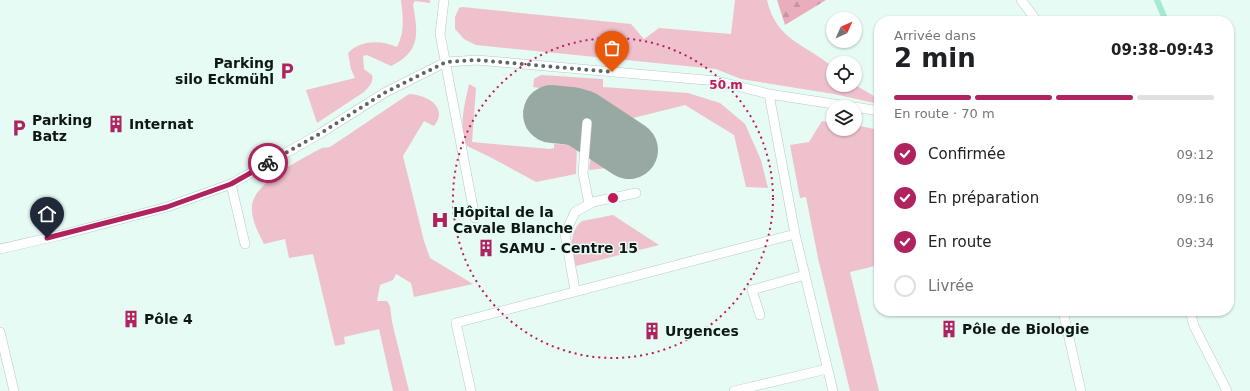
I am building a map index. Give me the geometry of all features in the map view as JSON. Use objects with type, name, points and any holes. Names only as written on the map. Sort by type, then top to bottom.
[{"type":"lane","points":[[444,0],[440,34],[476,218]]},
{"type":"lane","points":[[1021,0],[1033,16]]},
{"type":"lane","points":[[0,249],[61,235],[167,207],[231,184],[294,148],[384,93],[446,62],[477,60],[717,81],[769,94],[826,103]]},
{"type":"lane","points":[[769,94],[795,234],[833,391]]},
{"type":"lane","points":[[862,108],[874,110]]},
{"type":"lane","points":[[587,123],[583,173],[589,204]]},
{"type":"lane","points":[[231,184],[245,244]]},
{"type":"lane","points":[[575,290],[566,234],[575,212],[593,202],[636,193]]},
{"type":"lane","points":[[471,391],[456,323],[575,290],[795,234]]},
{"type":"lane","points":[[760,315],[752,290],[805,275]]},
{"type":"lane","points":[[1065,316],[1081,391]]},
{"type":"lane","points":[[1191,316],[1194,326],[1227,391]]},
{"type":"lane","points":[[0,332],[14,391]]},
{"type":"lane","points":[[734,391],[827,369]]},
{"type":"shaded area","points":[[401,0],[430,0],[430,3],[415,1],[413,4],[416,33],[415,41],[408,54],[391,66],[367,55],[363,56],[364,69],[372,75],[372,82],[364,92],[317,123],[306,90],[355,78],[351,69],[348,53],[359,46],[371,42],[377,42],[397,47],[402,30],[403,18]]},
{"type":"shaded area","points":[[735,0],[767,0],[771,13],[784,33],[826,62],[826,92],[862,92],[862,89],[874,96],[874,103],[834,94],[741,79],[716,69],[476,45],[464,39],[455,29],[455,17],[459,8],[462,7],[631,24],[644,39],[659,28],[731,34]]},
{"type":"shaded area","points":[[541,75],[603,79],[603,87],[688,93],[720,103],[745,124],[761,160],[768,188],[746,187],[734,135],[685,105],[633,118],[629,124],[580,94],[533,87],[534,79]]},
{"type":"shaded area","points":[[469,84],[476,88],[472,142],[550,149],[554,148],[554,144],[577,145],[576,174],[536,182],[467,146],[464,139],[463,115]]},
{"type":"shaded area","points":[[409,94],[423,97],[434,103],[439,113],[438,119],[434,126],[424,121],[403,156],[424,241],[430,258],[473,284],[414,297],[411,283],[396,274],[393,280],[380,285],[377,301],[387,301],[390,306],[392,322],[409,391],[393,391],[379,329],[344,337],[345,344],[335,346],[313,254],[289,258],[285,239],[264,244],[254,221],[252,206],[255,197],[261,189],[280,172],[322,148],[330,147]]},
{"type":"shaded area","points":[[822,121],[826,122],[826,136],[862,136],[862,126],[874,129],[874,266],[850,272],[879,391],[850,391],[818,258],[806,197],[800,198],[790,145],[809,142]]},
{"type":"shaded area","points":[[592,147],[609,158],[606,161],[606,168],[589,169]]},
{"type":"shaded area","points":[[613,215],[659,245],[576,266],[572,242],[578,225],[582,221]]},
{"type":"green space","points":[[777,0],[826,0],[785,25]]},
{"type":"waterway","points":[[1157,0],[1164,16]]},
{"type":"taxiway","points":[[552,114],[572,116],[582,119],[629,150]]},
{"type":"way so far","points":[[268,163],[321,133],[384,93],[446,62],[477,60],[612,72]]},
{"type":"place","name":"Parking silo Eckmühl","points":[[287,71]]},
{"type":"place","name":"Internat","points":[[116,124]]},
{"type":"place","name":"Parking Batz","points":[[19,128]]},
{"type":"place","name":"Hôpital de la Cavale Blanche","points":[[440,220]]},
{"type":"place","name":"SAMU - Centre 15","points":[[486,248]]},
{"type":"place","name":"Pôle 4","points":[[131,319]]},
{"type":"place","name":"Pôle de Biologie","points":[[949,329]]},
{"type":"place","name":"Urgences","points":[[652,331]]},
{"type":"route","points":[[47,238],[167,207],[231,184],[268,163]]}]
